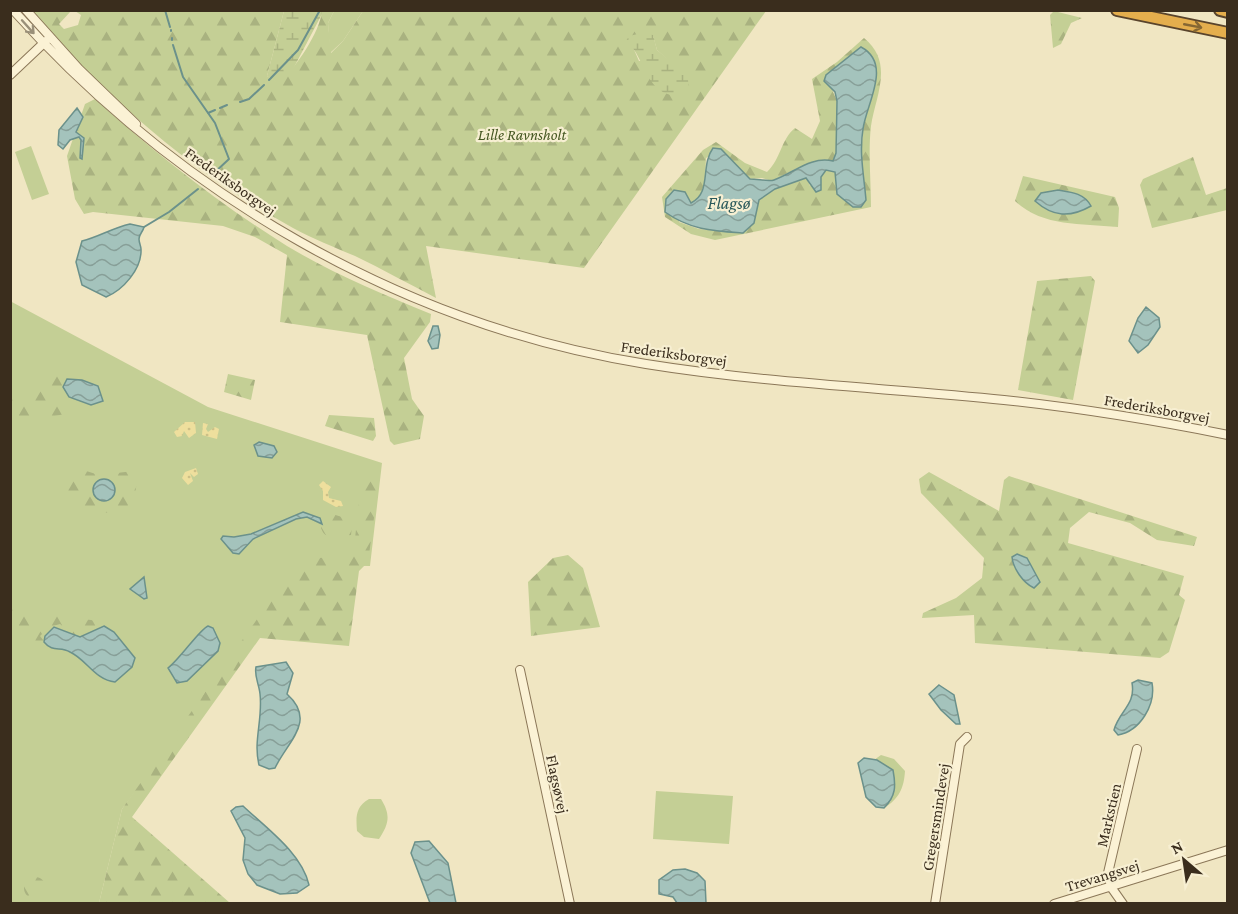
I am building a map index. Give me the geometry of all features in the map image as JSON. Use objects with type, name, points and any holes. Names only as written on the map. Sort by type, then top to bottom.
[{"type":"highway","points":[[1117,10],[1227,33]]},
{"type":"highway","points":[[1220,10],[1227,12]]},
{"type":"street","name":"Frederiksborgvej","points":[[13,10],[43,44],[115,113],[162,150],[272,226],[324,255],[403,293],[458,315],[519,335],[599,355],[709,373],[1038,404],[1153,420],[1227,435]]},
{"type":"street","name":"Frederiksborgvej","points":[[26,10],[50,38],[162,150]]},
{"type":"street","points":[[10,75],[50,38]]},
{"type":"street","name":"Flagsøvej","points":[[520,670],[570,903]]},
{"type":"street","name":"Gregersmindevej","points":[[935,903],[960,744],[967,736]]},
{"type":"street","name":"Markstien","points":[[1111,887],[1108,873],[1137,749]]},
{"type":"street","name":"Trevangsvej","points":[[1054,903],[1227,850]]},
{"type":"street","points":[[1111,887],[1123,903]]},
{"type":"green space","name":"Lille Ravnsholt","points":[[32,11],[71,11],[59,24],[64,29],[78,25],[81,15],[75,11],[284,11],[267,76],[279,83],[306,50],[317,29],[322,11],[334,11],[328,23],[331,53],[343,41],[363,11],[766,11],[584,268],[426,246],[436,298],[355,256],[293,228],[220,183],[152,132],[60,43]],"holes":[[[653,36],[657,50],[667,59],[639,61],[632,45]]]},
{"type":"green space","points":[[284,11],[322,11],[322,14],[291,73],[279,84],[267,76]]},
{"type":"green space","points":[[334,11],[363,11],[343,41],[330,53],[328,23]]},
{"type":"green space","points":[[1054,11],[1082,18],[1071,23],[1061,44],[1053,48],[1050,15]]},
{"type":"green space","points":[[642,33],[653,35],[657,50],[680,69],[688,79],[689,89],[683,96],[670,95],[660,90],[647,75],[638,56],[626,41],[629,36]]},
{"type":"green space","points":[[864,38],[879,58],[881,80],[870,136],[871,207],[715,240],[691,234],[665,217],[662,197],[703,150],[716,142],[745,163],[767,172],[795,128],[812,139],[820,121],[812,79],[837,62]],"holes":[[[861,47],[868,109],[863,128],[861,161],[866,200],[835,172],[826,169],[810,186],[807,178],[775,189],[759,200],[754,223],[743,233],[699,229],[679,222],[685,192],[691,204],[696,200],[703,190],[706,158],[721,149],[750,179],[762,178],[772,181],[797,168],[833,161],[836,153],[837,101],[826,75]]]},
{"type":"green space","points":[[95,99],[188,177],[287,246],[339,274],[431,314],[430,322],[404,358],[412,399],[424,416],[420,439],[394,445],[390,441],[367,335],[280,322],[287,255],[255,237],[223,226],[93,212],[84,214],[75,199],[67,156],[85,104]]},
{"type":"green space","points":[[31,146],[49,194],[32,200],[15,152]]},
{"type":"green space","points":[[1193,157],[1206,195],[1227,188],[1227,210],[1152,228],[1140,185],[1143,179]]},
{"type":"green space","points":[[1023,176],[1115,197],[1119,208],[1118,227],[1050,220],[1026,209],[1015,201]]},
{"type":"green space","points":[[1091,276],[1095,281],[1073,400],[1018,390],[1037,281]]},
{"type":"green space","points":[[10,301],[208,407],[382,463],[370,566],[302,565],[254,636],[122,809],[99,903],[11,903]]},
{"type":"green space","points":[[50,373],[61,376],[70,413],[29,421],[11,420],[10,382],[24,389],[39,389]]},
{"type":"green space","points":[[228,374],[255,380],[251,400],[224,392]]},
{"type":"green space","points":[[329,415],[374,418],[376,436],[373,441],[325,426]]},
{"type":"green space","points":[[381,466],[368,562],[359,571],[349,646],[260,638],[132,817],[230,903],[99,903],[122,809],[300,559],[353,556],[363,468]]},
{"type":"green space","points":[[71,470],[83,470],[99,475],[134,471],[138,475],[135,494],[127,507],[127,513],[83,512],[66,508],[65,488]],"holes":[[[97,481],[115,485],[108,500],[99,500]]]},
{"type":"green space","points":[[929,472],[999,511],[1004,480],[1009,476],[1197,537],[1194,546],[1157,540],[1130,523],[1089,512],[1070,528],[1068,543],[1184,576],[1179,595],[1185,600],[1169,652],[1160,658],[975,643],[974,615],[922,618],[923,613],[956,598],[982,578],[984,558],[921,493],[919,479]]},
{"type":"green space","points":[[332,514],[349,519],[352,526],[351,535],[333,538],[323,532],[321,528],[323,521]]},
{"type":"green space","points":[[568,555],[583,568],[600,627],[531,636],[528,582],[553,558]]},
{"type":"green space","points":[[21,605],[21,615],[55,615],[98,621],[96,630],[76,638],[68,635],[60,624],[49,627],[40,636],[50,649],[49,652],[43,653],[33,640],[11,638],[10,606]]},
{"type":"green space","points":[[881,755],[894,759],[905,771],[900,792],[893,801],[884,808],[891,801],[874,760]]},
{"type":"green space","points":[[656,791],[733,796],[729,844],[653,839]]},
{"type":"green space","points":[[369,799],[381,799],[386,810],[387,824],[379,839],[364,837],[357,831],[359,809]]},
{"type":"green space","points":[[35,877],[43,880],[46,888],[43,896],[35,899],[27,896],[24,888],[27,880]]},
{"type":"sand","points":[[185,422],[195,422],[196,433],[189,438],[184,431],[182,436],[177,437],[174,432]]},
{"type":"sand","points":[[203,423],[208,424],[206,429],[208,432],[215,427],[219,429],[217,439],[202,435]]},
{"type":"sand","points":[[196,468],[198,474],[194,477],[190,473],[193,481],[188,485],[182,478],[185,472]]},
{"type":"sand","points":[[323,481],[331,487],[328,492],[329,498],[341,501],[343,506],[336,507],[323,500],[323,491],[319,485]]},
{"type":"water","name":"Flagsø","points":[[861,47],[870,54],[875,63],[876,74],[862,138],[866,200],[861,207],[853,207],[837,194],[835,172],[826,170],[821,177],[821,190],[816,192],[806,178],[775,189],[759,200],[754,223],[743,233],[693,226],[665,212],[666,199],[674,190],[685,192],[691,203],[697,199],[704,186],[707,163],[713,148],[721,149],[750,179],[772,181],[810,163],[833,161],[836,153],[837,101],[835,92],[824,81],[826,75]]},
{"type":"water","points":[[77,108],[83,117],[76,132],[84,138],[82,159],[80,158],[81,140],[79,137],[70,140],[63,149],[58,145],[59,130]]},
{"type":"water","points":[[1058,190],[1081,196],[1091,206],[1076,213],[1062,214],[1048,210],[1035,201],[1041,193]]},
{"type":"water","points":[[130,224],[144,227],[139,237],[140,257],[130,278],[106,297],[82,285],[76,262],[82,241]]},
{"type":"water","points":[[1146,307],[1159,318],[1160,327],[1148,345],[1138,353],[1129,341],[1138,318]]},
{"type":"water","points":[[433,326],[438,326],[440,335],[438,348],[432,349],[428,341]]},
{"type":"water","points":[[67,379],[82,380],[98,386],[103,401],[91,405],[69,397],[63,387]]},
{"type":"water","points":[[259,442],[274,446],[277,452],[272,458],[258,456],[254,445]]},
{"type":"water","points":[[104,479],[112,482],[115,490],[112,498],[104,501],[96,498],[93,490],[96,482]]},
{"type":"water","points":[[303,512],[320,518],[322,524],[307,517],[296,519],[253,539],[239,554],[233,553],[221,539],[223,536],[251,534]]},
{"type":"water","points":[[1017,554],[1027,558],[1040,582],[1034,588],[1022,579],[1016,570],[1012,557]]},
{"type":"water","points":[[144,577],[147,598],[144,599],[130,589]]},
{"type":"water","points":[[104,626],[114,632],[135,658],[132,667],[115,682],[96,673],[76,655],[63,649],[50,647],[44,642],[45,636],[54,627],[80,637]]},
{"type":"water","points":[[208,626],[213,628],[220,643],[218,651],[187,681],[177,683],[168,668]]},
{"type":"water","points":[[286,662],[293,673],[287,694],[296,704],[300,713],[300,722],[275,768],[269,769],[259,765],[257,756],[261,703],[256,667]]},
{"type":"water","points":[[1138,680],[1152,683],[1153,691],[1149,708],[1139,723],[1126,733],[1118,735],[1114,730],[1116,723],[1132,697],[1132,683]]},
{"type":"water","points":[[939,685],[954,695],[960,724],[956,724],[941,710],[929,694]]},
{"type":"water","points":[[864,758],[877,760],[893,770],[894,790],[884,808],[876,807],[866,797],[858,763]]},
{"type":"water","points":[[243,806],[291,851],[305,873],[309,885],[297,893],[280,894],[257,885],[248,874],[243,860],[245,838],[231,811]]},
{"type":"water","points":[[429,841],[448,863],[456,903],[430,903],[411,853],[415,842]]},
{"type":"water","points":[[685,869],[697,873],[705,881],[706,903],[677,903],[673,897],[659,894],[659,880],[673,870]]},
{"type":"waterway","points":[[165,10],[170,27]]},
{"type":"waterway","points":[[269,80],[298,50],[320,10]]},
{"type":"waterway","points":[[173,45],[183,77],[215,123],[229,159],[213,174]]},
{"type":"waterway","points":[[240,102],[249,99],[264,85]]},
{"type":"waterway","points":[[220,108],[227,105]]},
{"type":"waterway","points":[[208,113],[215,110]]},
{"type":"waterway","points":[[144,227],[169,212],[198,189]]}]
